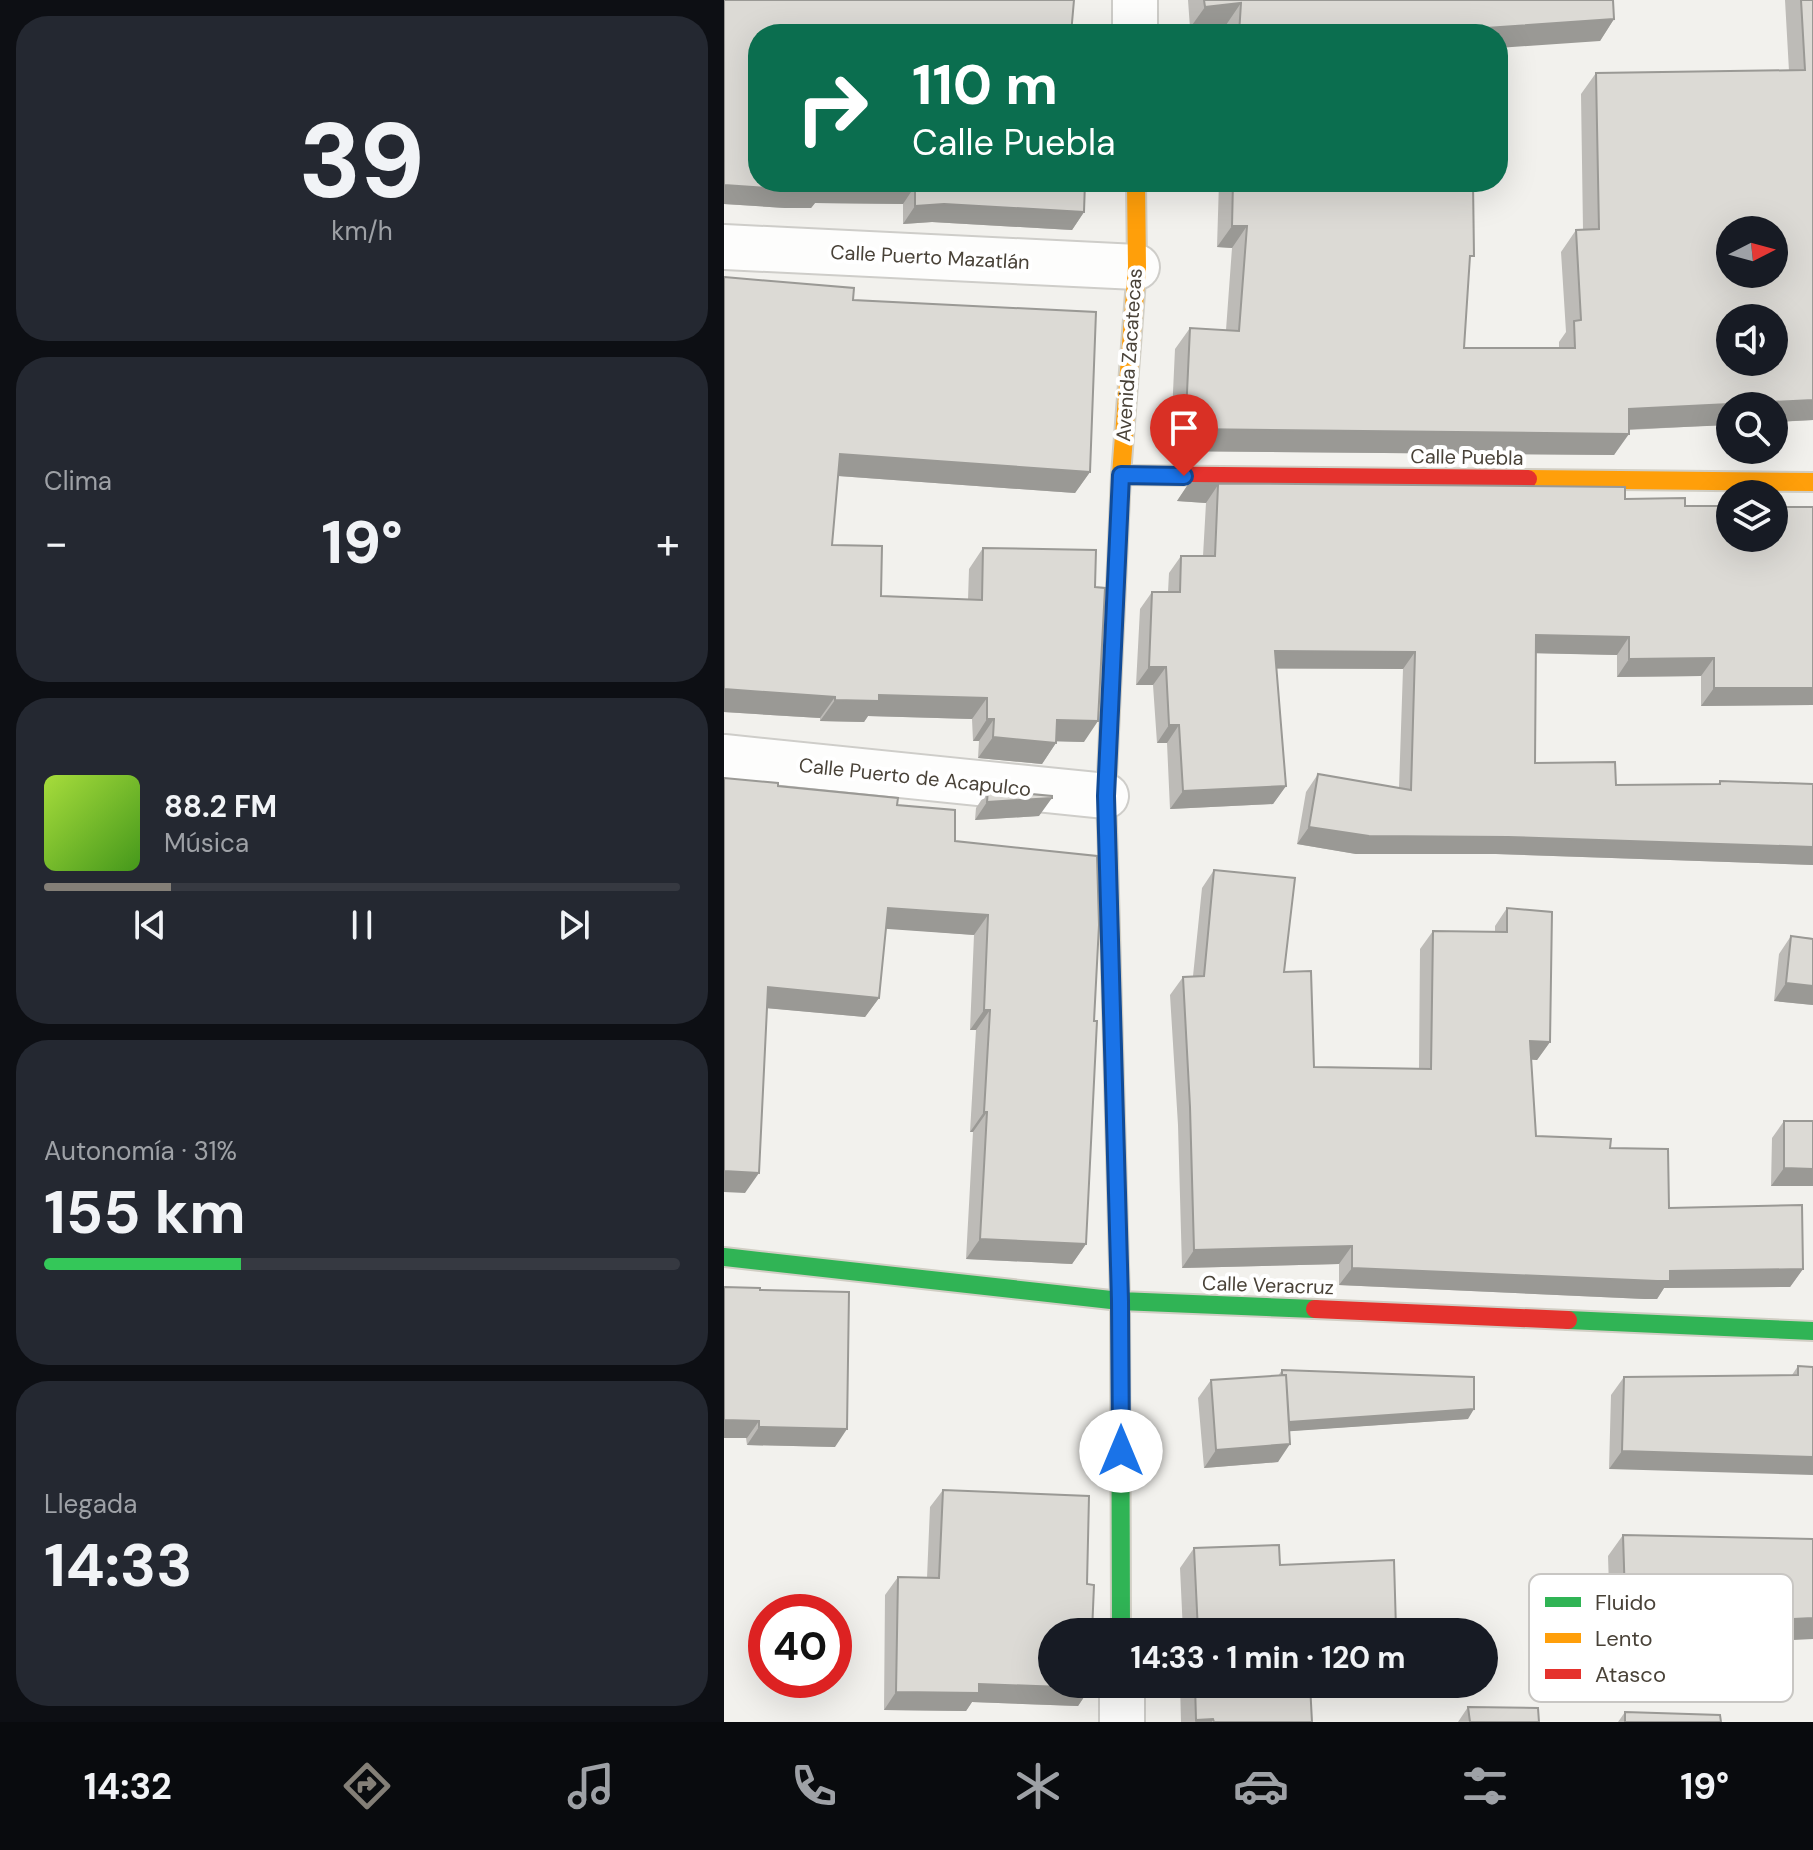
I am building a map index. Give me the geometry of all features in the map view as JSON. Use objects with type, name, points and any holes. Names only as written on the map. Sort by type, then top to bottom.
[{"type":"street","points":[[1135,0],[1135,24]]},
{"type":"street","name":"Avenida Zacatecas","points":[[1121,1618],[1120,1301],[1106,796],[1121,475],[1137,267],[1136,192]]},
{"type":"street","name":"Calle Puerto Mazatlán","points":[[724,247],[1137,267]]},
{"type":"street","name":"Calle Puebla","points":[[1121,475],[1813,482]]},
{"type":"street","name":"Calle Puerto de Acapulco","points":[[724,757],[1106,796]]},
{"type":"street","name":"Calle Veracruz","points":[[724,1257],[1120,1301],[1813,1331]]},
{"type":"street","points":[[1122,1698],[1122,1722]]},
{"type":"building","points":[[724,0],[1074,0],[1072,24],[748,24],[748,187],[724,185]]},
{"type":"building","points":[[1204,0],[1613,0],[1614,19],[1508,26],[1508,24],[1240,24],[1241,3],[1205,7]]},
{"type":"building","points":[[1801,0],[1813,0],[1813,400],[1788,401],[1788,392],[1716,392],[1716,405],[1629,409],[1629,434],[1187,429],[1190,328],[1239,331],[1247,226],[1232,226],[1233,192],[1473,192],[1474,256],[1470,256],[1464,348],[1575,348],[1574,321],[1581,320],[1576,230],[1599,229],[1596,73],[1805,70]]},
{"type":"building","points":[[915,192],[1085,192],[1084,212],[944,204],[915,206]]},
{"type":"building","points":[[724,277],[854,288],[853,300],[1096,312],[1090,472],[840,454],[832,545],[882,546],[881,596],[982,600],[983,548],[1096,550],[1095,587],[1105,588],[1098,721],[1057,720],[1056,743],[993,737],[994,719],[987,719],[987,698],[879,695],[879,701],[835,700],[835,697],[724,689]]},
{"type":"building","points":[[1189,483],[1625,487],[1625,499],[1685,498],[1685,506],[1716,506],[1716,552],[1788,552],[1788,507],[1813,507],[1813,688],[1714,688],[1714,658],[1629,659],[1629,637],[1536,635],[1535,763],[1615,762],[1616,785],[1720,784],[1720,781],[1813,784],[1813,847],[1508,837],[1369,836],[1309,827],[1318,774],[1411,790],[1415,652],[1275,651],[1286,786],[1183,791],[1179,725],[1169,725],[1166,667],[1149,667],[1152,592],[1180,592],[1181,556],[1215,556],[1218,485]]},
{"type":"building","points":[[724,778],[898,798],[897,805],[955,810],[955,841],[1097,856],[1099,925],[1094,1021],[1097,1021],[1086,1244],[980,1239],[990,1010],[984,1010],[988,915],[888,908],[879,998],[768,987],[759,1173],[724,1171]]},
{"type":"building","points":[[988,790],[1052,796],[1052,798],[987,802]]},
{"type":"building","points":[[1214,870],[1295,878],[1284,972],[1311,971],[1314,1067],[1431,1069],[1433,931],[1507,932],[1507,908],[1552,912],[1550,1042],[1530,1041],[1536,1136],[1611,1139],[1610,1148],[1668,1149],[1669,1208],[1802,1205],[1803,1269],[1670,1271],[1670,1281],[1657,1281],[1352,1268],[1352,1246],[1194,1250],[1183,977],[1204,976]]},
{"type":"building","points":[[1791,936],[1813,939],[1813,986],[1786,983]]},
{"type":"building","points":[[1784,1121],[1813,1121],[1813,1169],[1784,1168]]},
{"type":"building","points":[[724,1287],[849,1292],[847,1429],[759,1427],[759,1421],[724,1420]]},
{"type":"building","points":[[1798,1366],[1813,1367],[1813,1457],[1622,1451],[1624,1377],[1798,1375]]},
{"type":"building","points":[[1282,1370],[1474,1377],[1474,1409],[1289,1422],[1286,1375],[1282,1375]]},
{"type":"building","points":[[1286,1375],[1290,1444],[1216,1450],[1211,1380]]},
{"type":"building","points":[[943,1490],[1089,1496],[1087,1584],[1094,1585],[1093,1618],[1038,1618],[1038,1686],[979,1684],[979,1693],[896,1692],[898,1577],[939,1578]]},
{"type":"building","points":[[1623,1535],[1813,1539],[1813,1618],[1793,1619],[1793,1574],[1624,1574]]},
{"type":"building","points":[[1279,1545],[1280,1565],[1394,1560],[1396,1618],[1197,1618],[1194,1548]]},
{"type":"building","points":[[1195,1698],[1311,1698],[1312,1722],[1196,1720]]},
{"type":"building","points":[[1468,1707],[1538,1708],[1539,1722],[1470,1722]]},
{"type":"building","points":[[1625,1712],[1720,1715],[1721,1722],[1625,1722]]},
{"type":"traffic: fast","points":[[1108,856],[1120,1301],[1121,1618]]},
{"type":"traffic: fast","points":[[724,1257],[1120,1301],[1315,1309]]},
{"type":"traffic: fast","points":[[1568,1320],[1813,1331]]},
{"type":"traffic: slow","points":[[1116,586],[1137,267],[1136,192]]},
{"type":"traffic: slow","points":[[1528,479],[1813,482]]},
{"type":"traffic: jam","points":[[1121,475],[1528,479]]},
{"type":"traffic: jam","points":[[1108,856],[1106,796],[1116,586]]},
{"type":"traffic: jam","points":[[1315,1309],[1568,1320]]},
{"type":"route","points":[[1121,1451],[1120,1301],[1106,796],[1121,475],[1184,476]]}]
